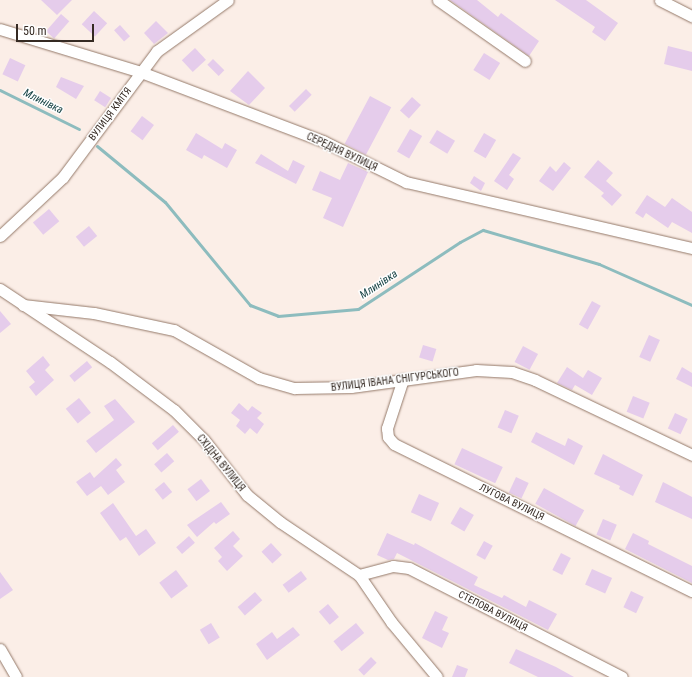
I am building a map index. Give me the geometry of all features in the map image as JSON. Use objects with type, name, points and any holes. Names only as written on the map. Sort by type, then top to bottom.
[{"type":"street","name":"ВУЛИЦЯ КМІТЯ","points":[[0,236],[63,177],[157,51],[228,0]]},
{"type":"street","points":[[438,0],[525,61]]},
{"type":"street","points":[[660,0],[692,16]]},
{"type":"street","name":"СЕРЕДНЯ ВУЛИЦЯ","points":[[0,29],[142,72],[323,142],[406,182],[692,248]]},
{"type":"street","name":"СХІДНА ВУЛИЦЯ","points":[[0,289],[110,362],[174,410],[204,440],[247,495],[280,522],[359,575],[392,623],[437,677]]},
{"type":"street","name":"ВУЛИЦЯ ІВАНА СНІГУРСЬКОГО","points":[[23,305],[94,313],[174,330],[259,378],[295,388],[351,387],[476,370],[512,372],[535,380],[692,455]]},
{"type":"street","name":"ЛУГОВА ВУЛИЦЯ","points":[[403,379],[387,428],[388,437],[394,444],[692,591]]},
{"type":"street","name":"СТЕПОВА ВУЛИЦЯ","points":[[359,575],[393,566],[409,568],[622,677]]},
{"type":"street","points":[[0,649],[16,677]]},
{"type":"building","points":[[41,0],[72,0],[57,15]]},
{"type":"building","points":[[450,0],[477,0],[498,17],[501,13],[539,41],[529,56]]},
{"type":"building","points":[[555,0],[586,0],[618,23],[605,41],[592,32],[595,27]]},
{"type":"building","points":[[94,11],[107,23],[95,36],[82,24]]},
{"type":"building","points":[[61,14],[69,21],[54,39],[46,31]]},
{"type":"building","points":[[156,21],[168,33],[154,44],[144,33]]},
{"type":"building","points":[[120,25],[130,36],[124,42],[114,30]]},
{"type":"building","points":[[668,46],[692,52],[692,71],[664,64]]},
{"type":"building","points":[[195,48],[206,60],[193,72],[182,60]]},
{"type":"building","points":[[484,53],[500,63],[490,80],[473,70]]},
{"type":"building","points":[[10,58],[25,65],[18,81],[2,74]]},
{"type":"building","points":[[213,59],[224,70],[219,76],[207,65]]},
{"type":"building","points":[[248,71],[265,88],[249,105],[230,91]]},
{"type":"building","points":[[61,77],[84,86],[76,99],[56,87]]},
{"type":"building","points":[[306,89],[312,95],[295,112],[289,106]]},
{"type":"building","points":[[100,91],[111,98],[105,107],[94,100]]},
{"type":"building","points":[[370,96],[391,107],[366,155],[345,144]]},
{"type":"building","points":[[412,97],[421,105],[409,118],[400,110]]},
{"type":"building","points":[[142,116],[154,125],[143,140],[131,131]]},
{"type":"building","points":[[410,129],[422,136],[409,159],[397,152]]},
{"type":"building","points":[[437,130],[455,141],[447,154],[429,143]]},
{"type":"building","points":[[196,133],[222,149],[225,143],[237,150],[227,168],[204,155],[202,159],[186,150]]},
{"type":"building","points":[[484,133],[496,140],[486,158],[474,151]]},
{"type":"building","points":[[513,153],[521,158],[509,175],[514,179],[507,190],[494,181]]},
{"type":"building","points":[[261,154],[288,171],[293,160],[305,166],[296,184],[255,163]]},
{"type":"building","points":[[598,160],[613,173],[606,181],[622,195],[612,206],[601,196],[604,193],[584,177]]},
{"type":"building","points":[[564,162],[571,168],[553,191],[539,181],[550,166],[556,172]]},
{"type":"building","points":[[348,163],[368,172],[343,227],[323,218],[332,198],[312,190],[320,171],[340,180]]},
{"type":"building","points":[[474,176],[485,183],[481,191],[470,183]]},
{"type":"building","points":[[647,195],[665,207],[672,198],[692,212],[692,233],[672,222],[668,228],[646,213],[643,218],[635,213]]},
{"type":"building","points":[[49,209],[59,221],[43,235],[33,222]]},
{"type":"building","points":[[89,226],[97,236],[84,247],[76,237]]},
{"type":"building","points":[[592,301],[601,306],[588,329],[579,325]]},
{"type":"building","points":[[0,311],[11,324],[0,333]]},
{"type":"building","points":[[649,335],[660,340],[650,362],[639,357]]},
{"type":"building","points":[[423,345],[436,349],[433,362],[419,357]]},
{"type":"building","points":[[523,346],[538,354],[530,370],[515,362]]},
{"type":"building","points":[[43,356],[50,365],[45,370],[54,380],[36,396],[29,387],[35,382],[26,371]]},
{"type":"building","points":[[87,361],[92,367],[75,382],[69,376]]},
{"type":"building","points":[[567,367],[583,378],[588,370],[602,378],[592,395],[575,385],[572,390],[557,383]]},
{"type":"building","points":[[682,367],[692,373],[692,387],[676,379]]},
{"type":"building","points":[[633,396],[650,403],[643,419],[627,412]]},
{"type":"building","points":[[79,398],[91,413],[78,423],[66,409]]},
{"type":"building","points":[[115,399],[135,422],[96,453],[86,441],[114,420],[104,406]]},
{"type":"building","points":[[239,403],[248,411],[252,406],[262,413],[257,418],[264,424],[257,434],[250,428],[245,434],[236,426],[240,420],[231,413]]},
{"type":"building","points":[[505,410],[519,416],[511,433],[498,427]]},
{"type":"building","points":[[675,413],[688,419],[681,434],[668,428]]},
{"type":"building","points":[[173,425],[179,432],[158,450],[152,443]]},
{"type":"building","points":[[536,432],[565,446],[568,438],[583,446],[574,465],[531,442]]},
{"type":"building","points":[[462,448],[503,467],[495,483],[454,464]]},
{"type":"building","points":[[167,453],[174,461],[161,472],[154,464]]},
{"type":"building","points":[[603,454],[643,475],[633,496],[619,489],[620,486],[594,474]]},
{"type":"building","points":[[116,458],[122,465],[116,470],[125,482],[108,495],[101,486],[87,496],[76,482],[90,472],[94,478]]},
{"type":"building","points":[[516,477],[529,483],[522,498],[509,492]]},
{"type":"building","points":[[201,479],[210,491],[196,501],[187,489]]},
{"type":"building","points":[[164,482],[172,492],[163,500],[155,490]]},
{"type":"building","points":[[663,482],[692,497],[692,519],[655,502]]},
{"type":"building","points":[[544,488],[584,510],[576,526],[535,504]]},
{"type":"building","points":[[419,494],[439,503],[431,521],[411,512]]},
{"type":"building","points":[[221,502],[230,514],[216,524],[214,522],[197,537],[187,525]]},
{"type":"building","points":[[113,503],[136,536],[146,529],[156,543],[139,556],[126,537],[120,541],[100,513]]},
{"type":"building","points":[[460,507],[474,515],[464,531],[451,523]]},
{"type":"building","points":[[603,519],[617,525],[610,541],[596,535]]},
{"type":"building","points":[[233,531],[240,539],[233,546],[243,556],[227,571],[218,561],[222,557],[214,548]]},
{"type":"building","points":[[387,533],[414,545],[415,543],[478,577],[474,585],[502,598],[504,595],[526,607],[529,600],[557,614],[548,630],[397,553],[394,559],[388,560],[377,555]]},
{"type":"building","points":[[633,533],[649,541],[648,544],[692,566],[692,583],[625,549]]},
{"type":"building","points":[[189,536],[195,543],[182,554],[176,547]]},
{"type":"building","points":[[484,541],[493,546],[485,560],[476,555]]},
{"type":"building","points":[[271,543],[282,555],[272,564],[261,552]]},
{"type":"building","points":[[561,553],[571,558],[562,575],[552,570]]},
{"type":"building","points":[[592,569],[612,578],[605,593],[585,585]]},
{"type":"building","points":[[176,570],[188,586],[171,599],[159,583]]},
{"type":"building","points":[[301,571],[307,579],[289,593],[283,585]]},
{"type":"building","points":[[0,572],[13,590],[0,599]]},
{"type":"building","points":[[631,591],[644,597],[636,613],[623,607]]},
{"type":"building","points":[[255,592],[262,600],[245,615],[238,607]]},
{"type":"building","points":[[328,604],[339,617],[330,625],[319,612]]},
{"type":"building","points":[[435,611],[448,617],[442,630],[449,633],[442,648],[422,638]]},
{"type":"building","points":[[211,623],[220,638],[209,644],[200,630]]},
{"type":"building","points":[[356,623],[364,633],[342,651],[333,641]]},
{"type":"building","points":[[293,627],[300,635],[267,660],[256,644],[272,632],[277,639]]},
{"type":"building","points":[[516,649],[574,677],[538,677],[509,663]]},
{"type":"building","points":[[371,657],[377,663],[364,675],[358,670]]},
{"type":"building","points":[[457,665],[468,669],[465,677],[452,677]]},
{"type":"waterway","name":"Млинівка","points":[[0,90],[79,129]]},
{"type":"waterway","name":"Млинівка","points":[[97,146],[165,202],[250,305],[278,316],[358,309],[460,242],[483,230],[599,264],[692,305]]}]
